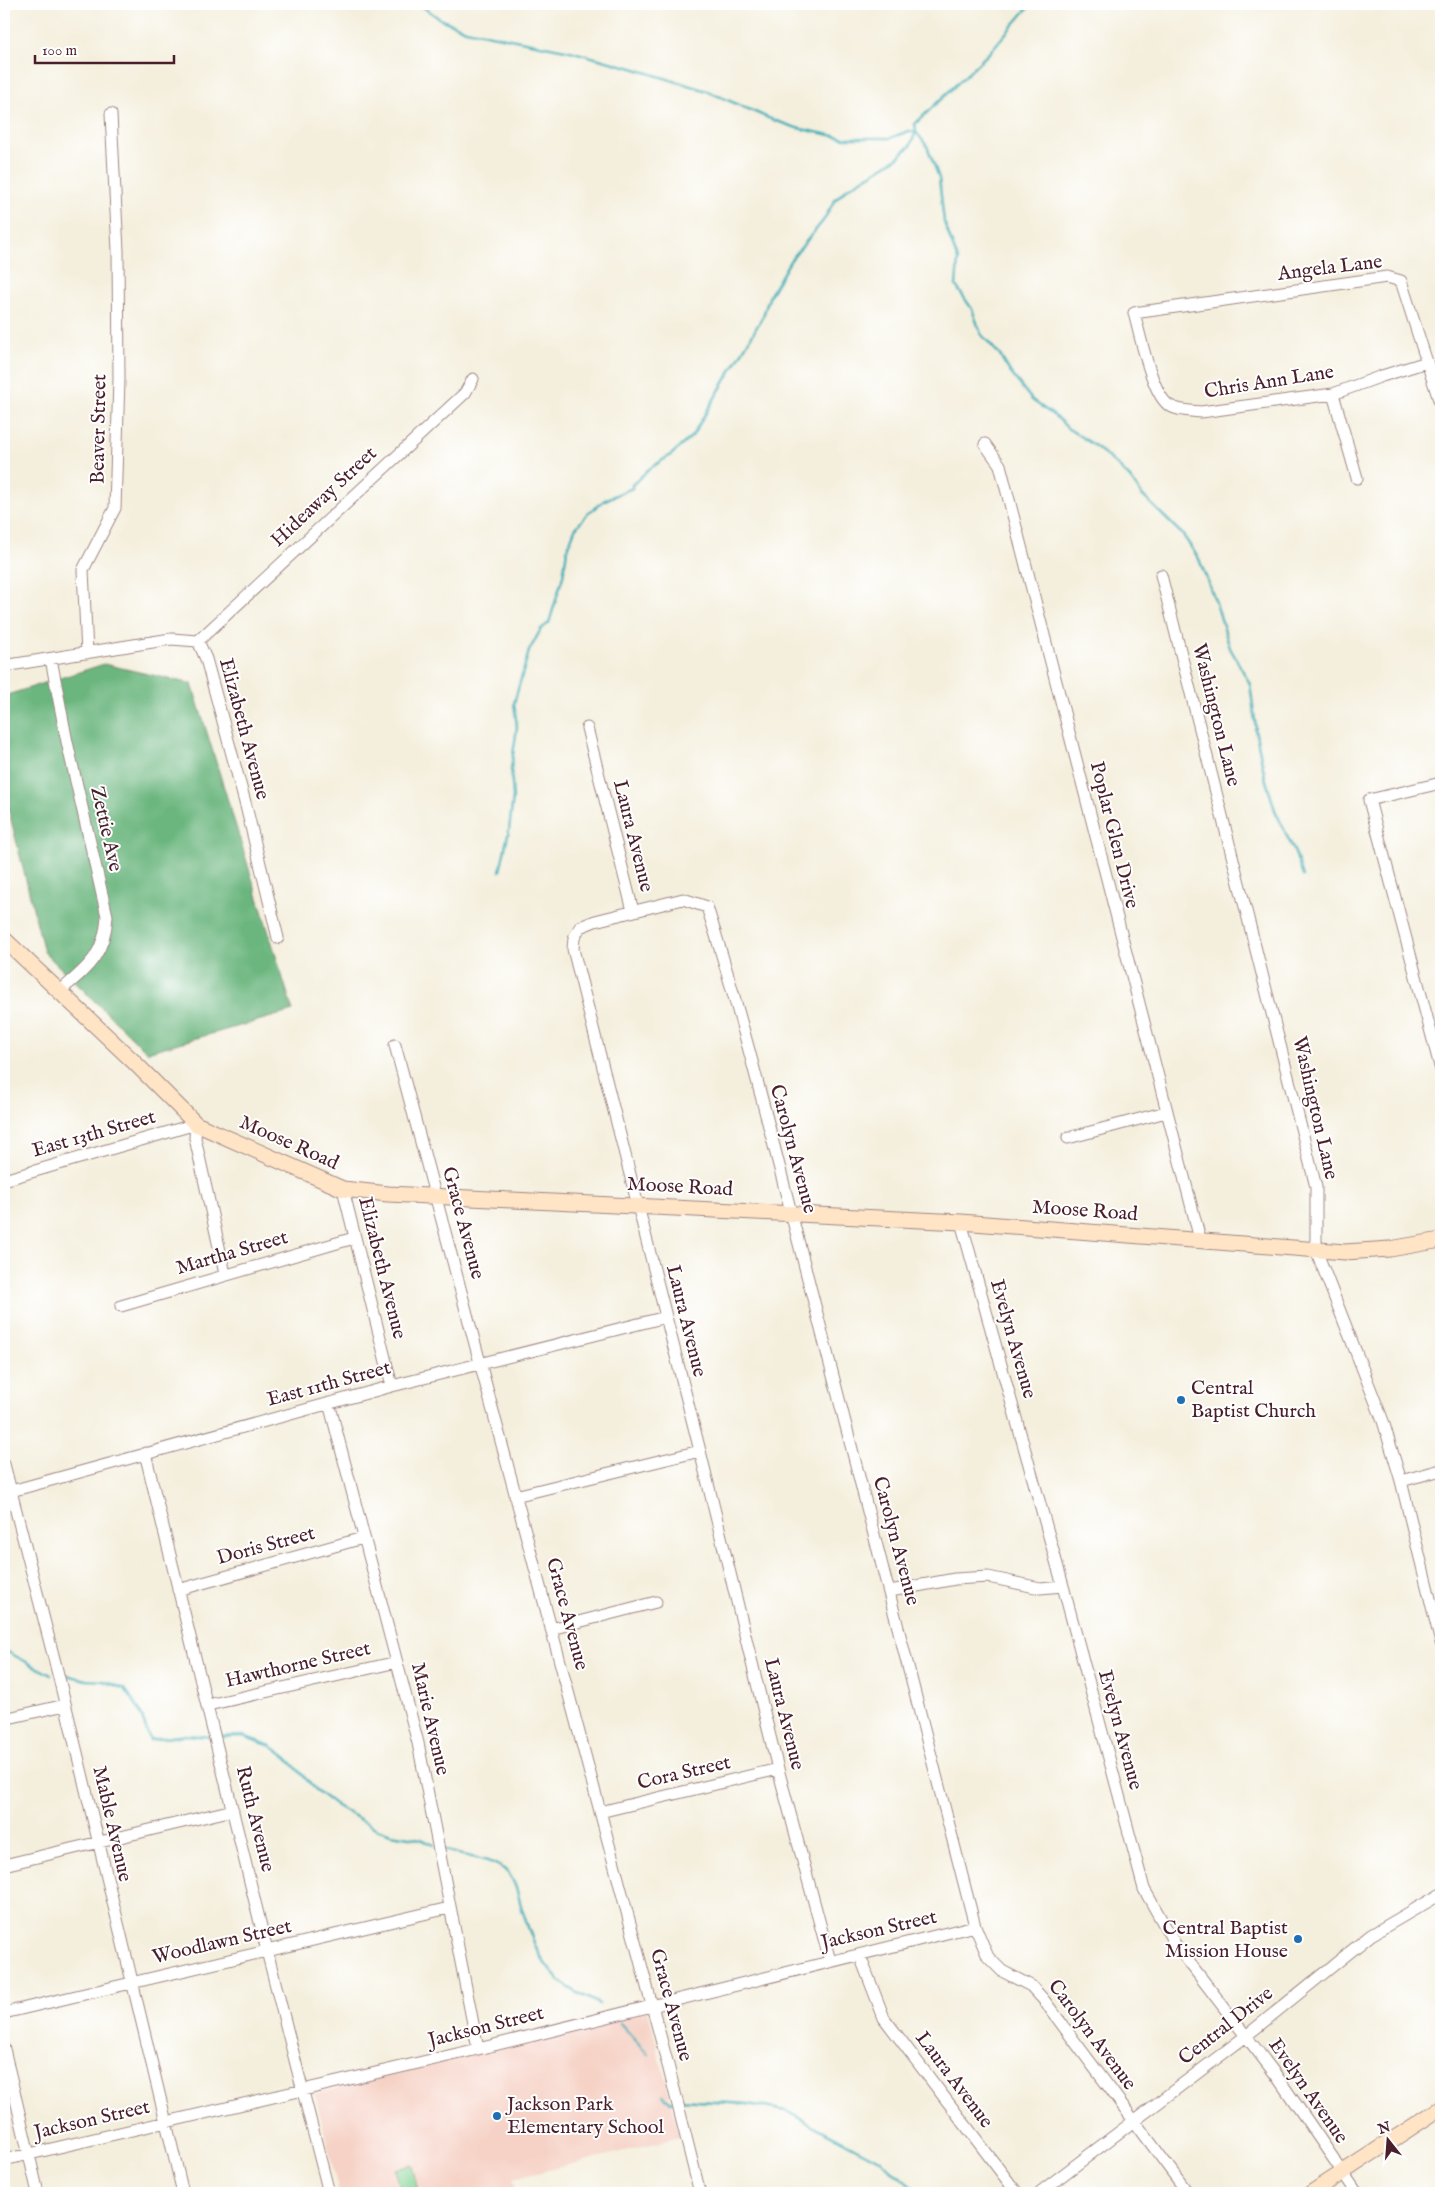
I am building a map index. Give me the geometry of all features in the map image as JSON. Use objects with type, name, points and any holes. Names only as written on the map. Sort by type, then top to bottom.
[{"type":"street","name":"Beaver Street","points":[[87,653],[83,570],[115,508],[119,379],[118,290],[111,114]]},
{"type":"street","name":"Angela Lane","points":[[1172,407],[1160,394],[1152,378],[1134,313],[1387,277],[1402,281],[1441,406]]},
{"type":"street","name":"Chris Ann Lane","points":[[1172,407],[1201,412],[1333,394],[1427,362]]},
{"type":"street","name":"Hideaway Street","points":[[198,641],[465,393],[473,379]]},
{"type":"street","points":[[1333,394],[1357,478]]},
{"type":"street","name":"Poplar Glen Drive","points":[[985,444],[1000,465],[1200,1239]]},
{"type":"street","name":"Washington Lane","points":[[1162,576],[1316,1187],[1316,1250],[1383,1421],[1400,1480],[1441,1643]]},
{"type":"street","name":"Elizabeth Avenue","points":[[87,653],[171,639],[198,641],[206,659],[246,806],[278,938]]},
{"type":"street","points":[[4,666],[87,653]]},
{"type":"street","name":"Zettie Ave","points":[[51,659],[67,742],[107,916],[106,935],[100,951],[81,973],[60,991]]},
{"type":"street","name":"Laura Avenue","points":[[587,728],[633,911],[580,927],[574,938],[573,949],[700,1450],[778,1770],[830,1961]]},
{"type":"street","points":[[1441,783],[1369,800],[1441,1070]]},
{"type":"street","name":"Carolyn Avenue","points":[[633,911],[683,899],[707,907],[751,1061],[976,1926],[988,1957],[1002,1970],[1031,1986],[1043,1999],[1188,2193]]},
{"type":"street","name":"Moose Road","points":[[4,939],[196,1124],[342,1189],[436,1196],[790,1212],[961,1222],[1200,1239],[1344,1252],[1390,1248],[1441,1240]]},
{"type":"street","name":"Grace Avenue","points":[[395,1045],[676,2094],[700,2193]]},
{"type":"street","points":[[1068,1138],[1166,1112]]},
{"type":"street","points":[[196,1124],[195,1138],[225,1274]]},
{"type":"street","name":"East 13th Street","points":[[4,1180],[196,1124]]},
{"type":"street","name":"Elizabeth Avenue","points":[[342,1189],[392,1386]]},
{"type":"street","name":"Evelyn Avenue","points":[[961,1222],[1063,1586],[1144,1889],[1175,1944],[1276,2075],[1356,2193]]},
{"type":"street","name":"Martha Street","points":[[121,1306],[225,1274],[354,1238]]},
{"type":"street","name":"East 11th Street","points":[[7,1493],[392,1386],[666,1318]]},
{"type":"street","name":"Marie Avenue","points":[[329,1403],[418,1743],[478,2048]]},
{"type":"street","points":[[515,1496],[700,1450]]},
{"type":"street","name":"Ruth Avenue","points":[[145,1454],[267,1951],[330,2193]]},
{"type":"street","name":"Mable Avenue","points":[[4,1464],[7,1493],[65,1705],[183,2193]]},
{"type":"street","points":[[1400,1480],[1441,1470]]},
{"type":"street","name":"Doris Street","points":[[178,1590],[363,1538]]},
{"type":"street","points":[[890,1591],[955,1578],[988,1577],[1040,1588],[1063,1586]]},
{"type":"street","points":[[1429,1592],[1441,1590]]},
{"type":"street","points":[[551,1629],[656,1602]]},
{"type":"street","name":"Hawthorne Street","points":[[208,1705],[397,1662]]},
{"type":"street","points":[[4,1719],[65,1705]]},
{"type":"street","name":"Cora Street","points":[[600,1812],[778,1770]]},
{"type":"street","points":[[4,1865],[233,1810]]},
{"type":"street","name":"Central Drive","points":[[1038,2193],[1246,2036],[1371,1935],[1441,1894]]},
{"type":"street","name":"Woodlawn Street","points":[[4,2013],[449,1908]]},
{"type":"street","name":"Jackson Street","points":[[4,2160],[478,2048],[830,1961],[860,1956],[976,1926]]},
{"type":"street","name":"Laura Avenue","points":[[860,1956],[884,2018],[1017,2193]]},
{"type":"street","points":[[4,2049],[38,2193]]},
{"type":"street","points":[[1311,2193],[1441,2108]]},
{"type":"shaded area","name":"Jackson Park Elementary School","points":[[648,2011],[680,2137],[513,2179],[516,2193],[339,2193],[315,2094]]},
{"type":"green space","points":[[104,664],[192,684],[293,1011],[147,1052],[44,952],[4,792],[4,696]]},
{"type":"green space","points":[[412,2165],[418,2191],[401,2193],[395,2169]]},
{"type":"waterway","points":[[419,4],[440,19],[466,30],[570,51],[632,68],[707,91],[773,120],[797,128],[844,138],[890,138],[909,131],[916,132],[927,146],[939,178],[944,222],[958,260],[956,286],[972,309],[981,334],[999,354],[1010,372],[1032,400],[1060,420],[1067,428],[1094,445],[1116,464],[1131,479],[1142,495],[1183,535],[1199,559],[1216,603],[1230,648],[1250,684],[1255,729],[1265,777],[1275,810],[1295,853],[1303,876]]},
{"type":"waterway","points":[[500,871],[509,830],[513,797],[511,769],[517,727],[514,703],[529,651],[541,629],[549,623],[563,576],[567,550],[575,529],[588,513],[605,500],[632,488],[632,485],[649,469],[672,454],[692,436],[763,316],[770,295],[790,261],[823,221],[835,200],[848,188],[896,159],[910,146],[916,132],[915,124],[989,53],[1031,4]]},
{"type":"waterway","points":[[4,1650],[51,1675]]},
{"type":"waterway","points":[[63,1674],[86,1680],[104,1681],[125,1689],[139,1709],[150,1740],[186,1735],[211,1737]]},
{"type":"waterway","points":[[219,1737],[243,1736],[271,1746],[287,1758],[317,1791],[337,1806],[377,1829],[391,1834],[421,1839],[434,1845]]},
{"type":"waterway","points":[[444,1849],[492,1862],[505,1870],[514,1883],[529,1931],[539,1953],[551,1972],[568,1987],[599,2004]]},
{"type":"waterway","points":[[620,2023],[648,2054]]},
{"type":"waterway","points":[[663,2095],[671,2102],[674,2101]]},
{"type":"waterway","points":[[679,2100],[748,2104],[786,2111],[881,2161],[920,2193]]},
{"type":"place","name":"Central Baptist Church","points":[[1181,1400]]},
{"type":"place","name":"Central Baptist Mission House","points":[[1298,1939]]},
{"type":"place","name":"Jackson Park Elementary School","points":[[497,2116]]}]
